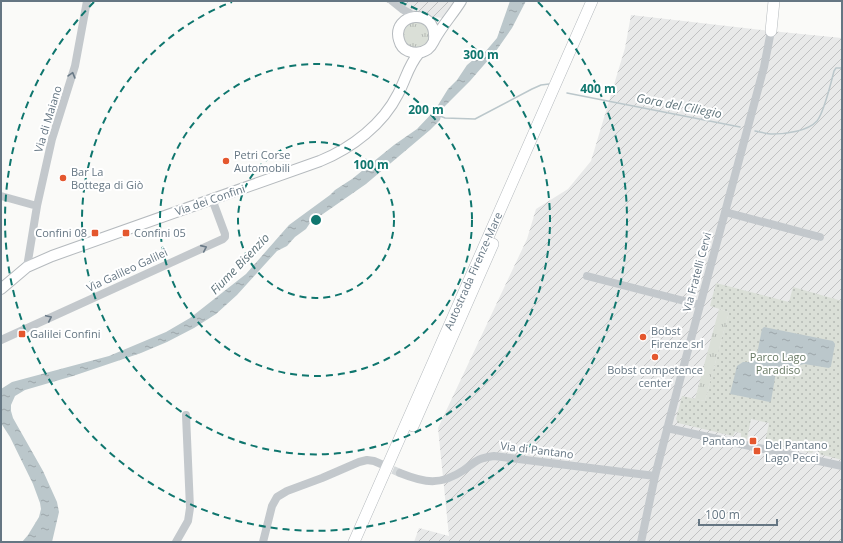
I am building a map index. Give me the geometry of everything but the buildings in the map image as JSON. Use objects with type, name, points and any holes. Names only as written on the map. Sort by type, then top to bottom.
[{"type":"highway","name":"Autostrada Firenze-Mare","points":[[354,542],[592,1]]},
{"type":"highway","name":"Autostrada Firenze-Mare","points":[[362,542],[600,1]]},
{"type":"highway","points":[[771,32],[774,1]]},
{"type":"main road","name":"Via dei Confini","points":[[1,288],[27,267],[64,251],[320,161],[346,148],[364,135],[394,102],[410,64],[419,53],[430,48],[434,39],[461,1]]},
{"type":"main road","points":[[400,26],[406,19],[414,16],[422,17],[429,21],[440,22],[451,16]]},
{"type":"main road","points":[[429,21],[434,31],[434,39]]},
{"type":"main road","name":"Via dei Confini","points":[[400,26],[398,31],[398,39],[404,49],[406,63],[401,87]]},
{"type":"main road","points":[[404,49],[413,53],[419,53]]},
{"type":"street","name":"Via di Maiano","points":[[27,267],[37,206],[52,139],[59,112],[67,93],[75,66],[87,1]]},
{"type":"street","points":[[393,2],[402,10],[414,16]]},
{"type":"street","points":[[393,2],[398,14],[400,26]]},
{"type":"street","name":"Via Fratelli Cervi","points":[[641,542],[667,428],[764,67],[771,32]]},
{"type":"street","points":[[1,196],[37,206]]},
{"type":"street","name":"Via Galileo Galilei","points":[[1,340],[223,239],[225,234],[212,199]]},
{"type":"street","points":[[725,212],[820,237]]},
{"type":"street","points":[[587,276],[700,305]]},
{"type":"street","points":[[176,542],[188,521],[190,508],[186,415]]},
{"type":"street","points":[[667,428],[842,466]]},
{"type":"street","name":"Via di Pantano","points":[[400,473],[424,481],[435,481],[456,475],[482,457],[494,456],[655,476]]},
{"type":"street","points":[[263,542],[272,506],[277,497],[287,491],[359,462],[367,460],[382,464]]},
{"type":"shaded area","points":[[382,1],[455,1],[444,18],[432,17]]},
{"type":"shaded area","points":[[631,15],[842,38],[842,542],[414,542],[419,528],[449,536],[438,428],[527,239],[536,209],[568,189],[591,161],[625,48]]},
{"type":"green space","points":[[417,20],[429,27],[430,41],[422,48],[409,48],[404,42],[403,29],[411,21]]},
{"type":"green space","name":"Parco Lago Paradiso","points":[[716,283],[789,302],[793,287],[842,301],[842,460],[819,454],[819,451],[815,449],[812,453],[765,442],[769,423],[751,419],[747,439],[741,437],[741,433],[735,432],[733,436],[678,423],[676,419],[682,396],[705,401],[729,312],[710,306]]},
{"type":"green space","points":[[719,309],[729,312],[705,401],[695,399]]},
{"type":"water","points":[[510,1],[526,1],[512,28],[496,51],[470,81],[443,108],[440,120],[366,184],[310,223],[306,229],[295,237],[287,246],[277,251],[237,295],[216,314],[194,328],[141,353],[73,376],[25,390],[15,396],[11,405],[13,418],[43,471],[57,502],[59,512],[52,542],[22,542],[39,517],[41,509],[33,484],[10,437],[1,423],[1,389],[12,382],[109,356],[166,332],[190,318],[246,274],[289,225],[417,129],[435,110],[448,89],[457,80],[467,65],[473,60],[480,58],[497,38]]},
{"type":"water","points":[[764,327],[833,341],[835,344],[831,366],[829,368],[804,364],[790,368],[778,368],[770,402],[730,394],[737,366],[743,362],[753,362],[756,359],[762,329]]},
{"type":"waterway","name":"Gora del Ciliegio","points":[[755,131],[771,134],[784,133],[803,130],[813,124],[820,117],[834,71],[836,68],[842,68]]},
{"type":"waterway","name":"Gora del Ciliegio","points":[[440,116],[445,118],[475,119],[532,89],[541,85],[549,84]]},
{"type":"waterway","name":"Gora del Ciliegio","points":[[567,93],[740,127]]},
{"type":"tunnel","points":[[382,465],[400,473]]},
{"type":"place","name":"Petri Corse Automobili","points":[[226,161]]},
{"type":"place","name":"Bar La Bottega di Giò","points":[[63,178]]},
{"type":"place","name":"Confini 08","points":[[95,233]]},
{"type":"place","name":"Confini 05","points":[[126,233]]},
{"type":"place","name":"Galilei Confini","points":[[22,334]]},
{"type":"place","name":"Bobst Firenze srl","points":[[643,337]]},
{"type":"place","name":"Bobst competence center","points":[[655,357]]},
{"type":"place","name":"Pantano","points":[[753,441]]},
{"type":"place","name":"Del Pantano Lago Pecci","points":[[757,451]]},
{"type":"water label","name":"Fiume Bisenzio","points":[[240,264]]}]
